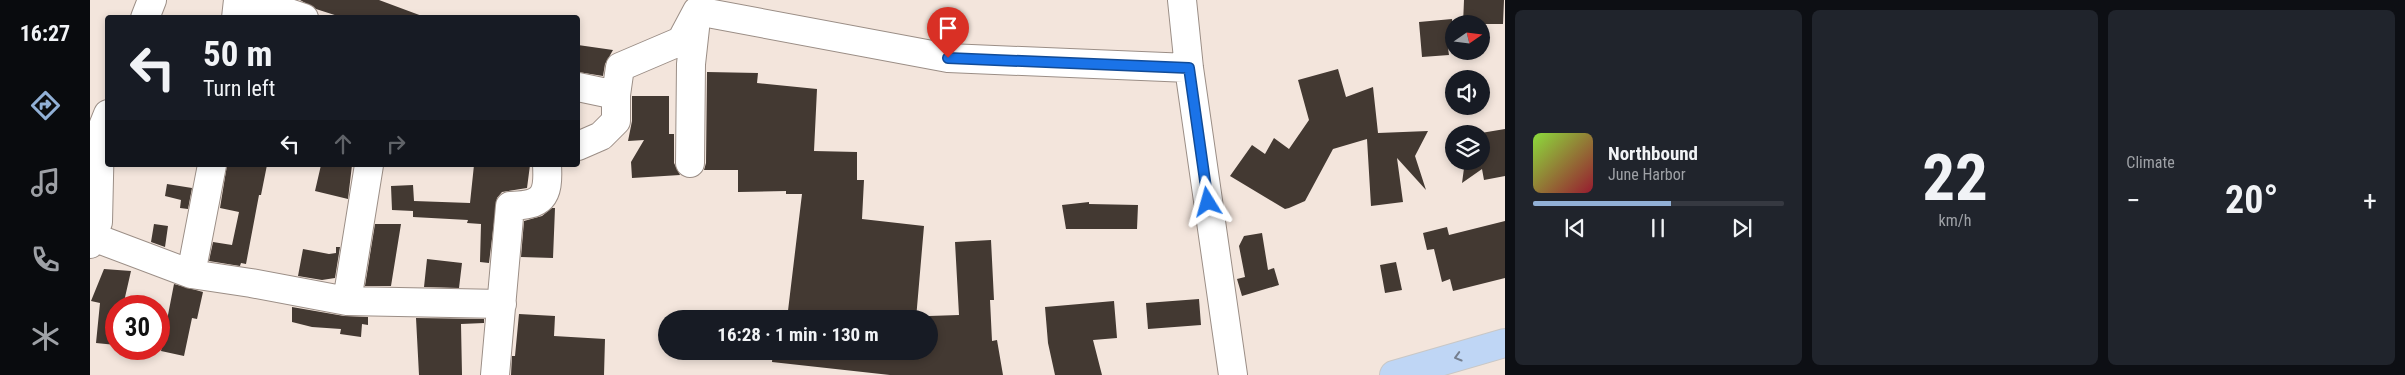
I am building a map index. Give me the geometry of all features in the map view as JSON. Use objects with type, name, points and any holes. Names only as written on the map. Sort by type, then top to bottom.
[{"type":"highway","points":[[1394,375],[1505,344]]},
{"type":"street","points":[[147,15],[152,0]]},
{"type":"street","points":[[236,15],[238,0]]},
{"type":"street","points":[[250,0],[295,15]]},
{"type":"street","points":[[1182,0],[1189,68],[1233,375]]},
{"type":"street","points":[[697,6],[948,58],[1189,68]]},
{"type":"street","points":[[580,145],[601,136],[616,121],[616,95],[620,67],[681,41],[697,6]]},
{"type":"street","points":[[690,163],[691,64],[697,6]]},
{"type":"street","points":[[580,87],[616,95]]},
{"type":"street","points":[[99,126],[98,222],[91,240],[191,274],[251,282],[347,301],[502,304]]},
{"type":"street","points":[[191,274],[212,167]]},
{"type":"street","points":[[347,301],[369,167]]},
{"type":"street","points":[[495,375],[510,206],[531,205],[543,196],[548,178],[547,167]]},
{"type":"building","points":[[300,0],[379,0],[419,15],[335,15],[316,9]]},
{"type":"building","points":[[1464,0],[1504,0],[1503,24],[1490,24],[1490,15],[1463,15]]},
{"type":"building","points":[[1445,20],[1445,55],[1422,57],[1419,22]]},
{"type":"building","points":[[580,45],[613,50],[605,64],[603,76],[580,72]]},
{"type":"building","points":[[1338,69],[1346,97],[1373,87],[1378,133],[1428,131],[1415,156],[1426,190],[1397,158],[1403,202],[1371,206],[1367,139],[1333,149],[1305,201],[1289,208],[1285,209],[1230,176],[1252,145],[1265,154],[1274,138],[1289,149],[1309,120],[1298,80]]},
{"type":"building","points":[[707,72],[758,73],[757,83],[817,89],[814,151],[857,152],[857,180],[864,180],[862,219],[924,226],[917,310],[788,310],[802,194],[786,194],[786,191],[738,192],[738,170],[704,170],[706,163]]},
{"type":"building","points":[[632,96],[669,96],[669,134],[674,134],[674,163],[680,175],[632,178],[631,162],[644,140],[628,141],[632,121]]},
{"type":"building","points":[[1505,129],[1505,176],[1484,180],[1482,170],[1490,170],[1490,132]]},
{"type":"building","points":[[227,167],[267,167],[261,195],[259,195],[246,264],[241,263],[240,266],[209,261],[213,242],[232,245],[239,212],[220,208]]},
{"type":"building","points":[[321,167],[352,167],[348,199],[315,191]]},
{"type":"building","points":[[474,167],[530,167],[527,188],[502,192],[497,198],[489,263],[480,262],[481,224],[467,223],[468,220],[413,217],[413,211],[392,210],[391,186],[413,185],[414,201],[470,203]]},
{"type":"building","points":[[1464,170],[1481,170],[1462,183]]},
{"type":"building","points":[[167,184],[192,188],[188,209],[180,208],[181,200],[165,196]]},
{"type":"building","points":[[1089,202],[1089,204],[1138,205],[1137,229],[1066,229],[1062,205]]},
{"type":"building","points":[[552,208],[555,208],[553,258],[521,257],[524,221],[542,216]]},
{"type":"building","points":[[1505,221],[1505,278],[1453,291],[1450,279],[1442,282],[1434,249],[1427,250],[1423,233],[1447,227],[1449,235]]},
{"type":"building","points":[[154,224],[168,226],[165,247],[151,242]]},
{"type":"building","points":[[375,224],[401,224],[391,286],[365,286]]},
{"type":"building","points":[[1262,233],[1268,270],[1274,268],[1279,285],[1242,296],[1237,279],[1245,277],[1239,246],[1244,236]]},
{"type":"building","points":[[991,240],[994,300],[990,300],[992,341],[997,340],[1003,375],[890,375],[772,362],[772,360],[938,360],[938,316],[959,315],[955,242]]},
{"type":"building","points":[[336,247],[340,247],[335,278],[322,280],[298,276],[303,249],[329,254],[336,253]]},
{"type":"building","points":[[427,259],[462,263],[459,288],[424,287]]},
{"type":"building","points":[[1396,262],[1402,290],[1385,293],[1380,265]]},
{"type":"building","points":[[104,269],[131,271],[126,295],[105,295],[105,344],[96,343],[100,303],[91,301]]},
{"type":"building","points":[[174,284],[203,292],[197,319],[192,318],[184,356],[170,353],[170,305]]},
{"type":"building","points":[[1199,299],[1201,325],[1148,329],[1146,303]]},
{"type":"building","points":[[1114,301],[1117,338],[1093,340],[1102,375],[1055,375],[1048,343],[1045,307]]},
{"type":"building","points":[[292,307],[344,316],[368,317],[368,325],[362,324],[361,337],[340,334],[341,329],[312,327],[292,322]]},
{"type":"building","points":[[519,314],[555,316],[554,336],[605,339],[604,375],[511,375]]},
{"type":"building","points":[[416,318],[484,319],[484,323],[461,324],[462,375],[419,375]]},
{"type":"route","points":[[948,58],[1189,68],[1208,202]]}]
